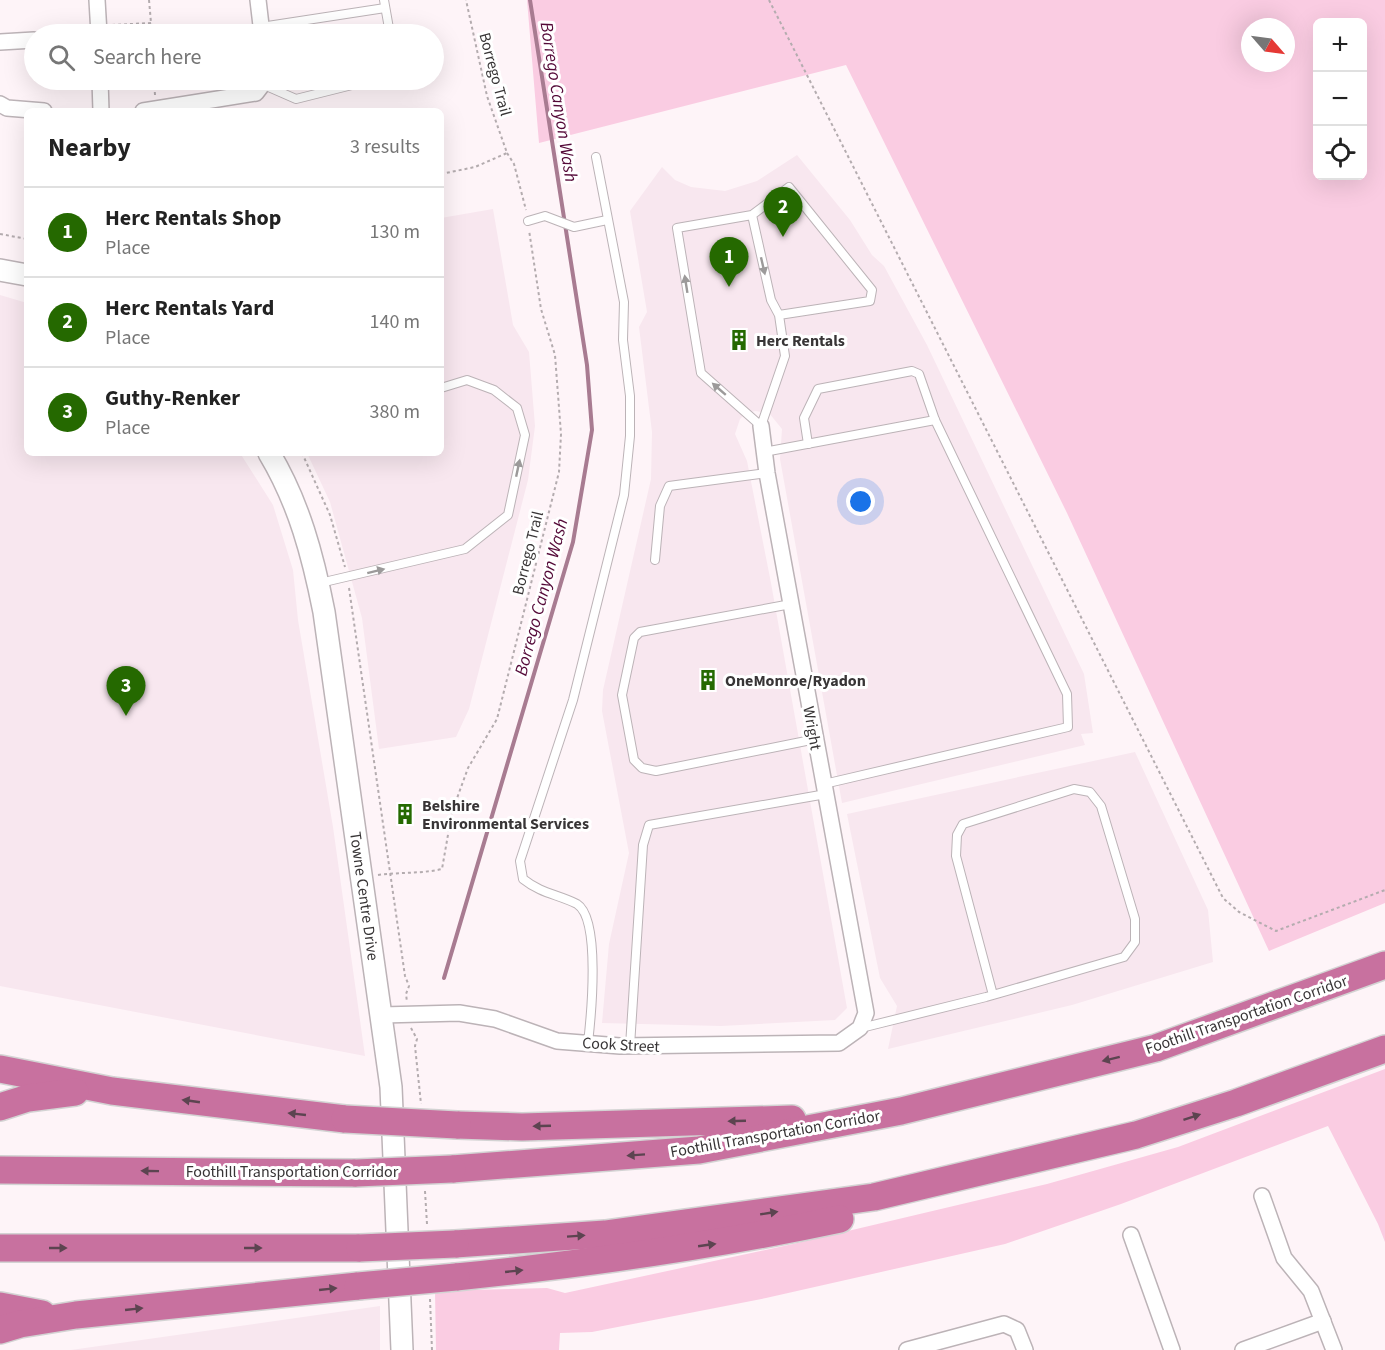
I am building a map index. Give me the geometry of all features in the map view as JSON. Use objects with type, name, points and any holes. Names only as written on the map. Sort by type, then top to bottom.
[{"type":"highway","name":"Foothill Transportation Corridor","points":[[0,1170],[356,1173],[452,1169],[699,1150],[901,1111],[1156,1048],[1385,965]]},
{"type":"highway","points":[[0,1330],[20,1324],[76,1315],[579,1264],[738,1241],[963,1193],[1027,1174],[1385,1049]]},
{"type":"highway","points":[[0,1069],[112,1091],[345,1119],[457,1125],[522,1127],[777,1120],[901,1111]]},
{"type":"highway","points":[[0,1107],[58,1092],[112,1091]]},
{"type":"highway","points":[[0,1248],[360,1248],[604,1234],[874,1197],[1136,1135]]},
{"type":"highway","points":[[0,1306],[31,1314],[76,1315]]},
{"type":"street","points":[[97,0],[98,24]]},
{"type":"street","points":[[258,0],[261,24]]},
{"type":"street","points":[[0,42],[24,41]]},
{"type":"street","points":[[100,90],[101,108]]},
{"type":"street","points":[[162,108],[256,93],[258,90]]},
{"type":"street","points":[[0,104],[7,108],[24,109]]},
{"type":"street","points":[[0,270],[24,274]]},
{"type":"street","name":"Wright","points":[[761,426],[767,473],[866,1013],[860,1028]]},
{"type":"street","name":"Towne Centre Drive","points":[[271,456],[296,506],[311,548],[362,877],[391,1088],[402,1350]]},
{"type":"street","name":"Cook Street","points":[[382,1015],[459,1012],[495,1019],[557,1041],[630,1046],[839,1043],[860,1028]]},
{"type":"street","points":[[1262,1196],[1284,1258],[1311,1292],[1334,1350]]},
{"type":"street","points":[[1131,1235],[1172,1350]]},
{"type":"street","points":[[1243,1350],[1323,1321]]},
{"type":"street","points":[[907,1350],[1004,1324],[1017,1330],[1025,1350]]},
{"type":"lane","points":[[294,24],[384,4],[388,24]]},
{"type":"lane","points":[[280,90],[296,99],[332,90]]},
{"type":"lane","points":[[588,1043],[592,1009],[591,943],[586,914],[578,905],[537,890],[523,879],[520,861],[573,700],[624,495],[630,436],[630,396],[622,340],[624,302],[596,157]]},
{"type":"lane","points":[[752,215],[771,300],[779,315],[785,356],[761,426],[701,373],[677,228],[752,215],[789,187],[872,290],[870,301],[779,315]]},
{"type":"lane","points":[[528,221],[545,216],[574,227],[607,220]]},
{"type":"lane","points":[[630,1046],[643,844],[649,825],[825,789],[1068,727],[1067,694],[934,420],[919,374],[912,371],[818,389],[804,418],[808,444]]},
{"type":"lane","points":[[318,583],[465,549],[508,515],[525,435],[517,408],[494,390],[467,380],[444,387]]},
{"type":"lane","points":[[764,452],[934,420]]},
{"type":"lane","points":[[655,560],[660,506],[669,486],[767,473]]},
{"type":"lane","points":[[791,604],[640,632],[634,638],[622,695],[634,760],[642,768],[656,771],[816,740]]},
{"type":"lane","points":[[860,1028],[993,995],[1124,957],[1135,942],[1135,919],[1101,806],[1090,792],[1074,789],[963,824],[957,836],[956,856],[993,995]]},
{"type":"path","points":[[143,24],[151,23],[149,0]]},
{"type":"path","name":"Borrego Trail","points":[[362,877],[402,871],[418,874],[442,869],[452,812],[468,768],[497,719],[559,472],[561,435],[555,356],[541,309],[520,183],[487,96],[466,0]]},
{"type":"path","points":[[769,0],[1223,898],[1239,912],[1276,931],[1385,890]]},
{"type":"path","points":[[444,173],[475,167],[507,153]]},
{"type":"path","points":[[0,234],[24,238]]},
{"type":"path","points":[[303,456],[330,515],[347,578],[405,976],[409,986],[406,994]]},
{"type":"shaded area","points":[[527,0],[1385,0],[1385,903],[1269,951],[1067,513],[846,65],[539,143]]},
{"type":"shaded area","points":[[797,155],[850,220],[872,255],[884,266],[927,345],[1084,674],[1093,733],[1081,734],[1085,745],[842,803],[780,459],[782,429],[769,413],[755,411],[745,414],[740,419],[735,434],[747,461],[771,583],[847,1008],[835,1020],[721,1026],[602,1023],[609,944],[629,853],[602,711],[603,690],[651,479],[652,432],[639,327],[647,312],[630,211],[662,167],[675,180],[691,187],[725,191],[757,181]]},
{"type":"shaded area","points":[[493,209],[513,325],[529,352],[535,426],[528,480],[469,709],[456,737],[379,749],[362,618],[330,502],[308,456],[444,456],[444,217]]},
{"type":"shaded area","points":[[0,295],[24,302],[24,456],[242,456],[273,505],[293,570],[298,620],[333,827],[365,1056],[0,986]]},
{"type":"shaded area","points":[[1135,752],[1208,910],[1213,962],[1072,1005],[888,1049],[897,1006],[880,978],[847,814]]},
{"type":"shaded area","points":[[1385,1069],[1385,1242],[1328,1126],[1121,1204],[1005,1244],[766,1298],[592,1332],[560,1333],[559,1350],[436,1350],[435,1291],[547,1288],[565,1293],[793,1244],[1047,1184],[1178,1147]]},
{"type":"shaded area","points":[[380,1306],[380,1350],[71,1350]]},
{"type":"waterway","name":"Borrego Canyon Wash","points":[[444,978],[573,542],[592,430],[587,365],[530,0]]},
{"type":"place","name":"Herc Rentals Yard","points":[[783,237]]},
{"type":"place","name":"Herc Rentals Shop","points":[[729,287]]},
{"type":"place","name":"Herc Rentals","points":[[739,340]]},
{"type":"place","name":"OneMonroe/Ryadon","points":[[708,680]]},
{"type":"place","name":"Guthy-Renker","points":[[126,716]]},
{"type":"place","name":"Belshire Environmental Services","points":[[405,814]]}]
